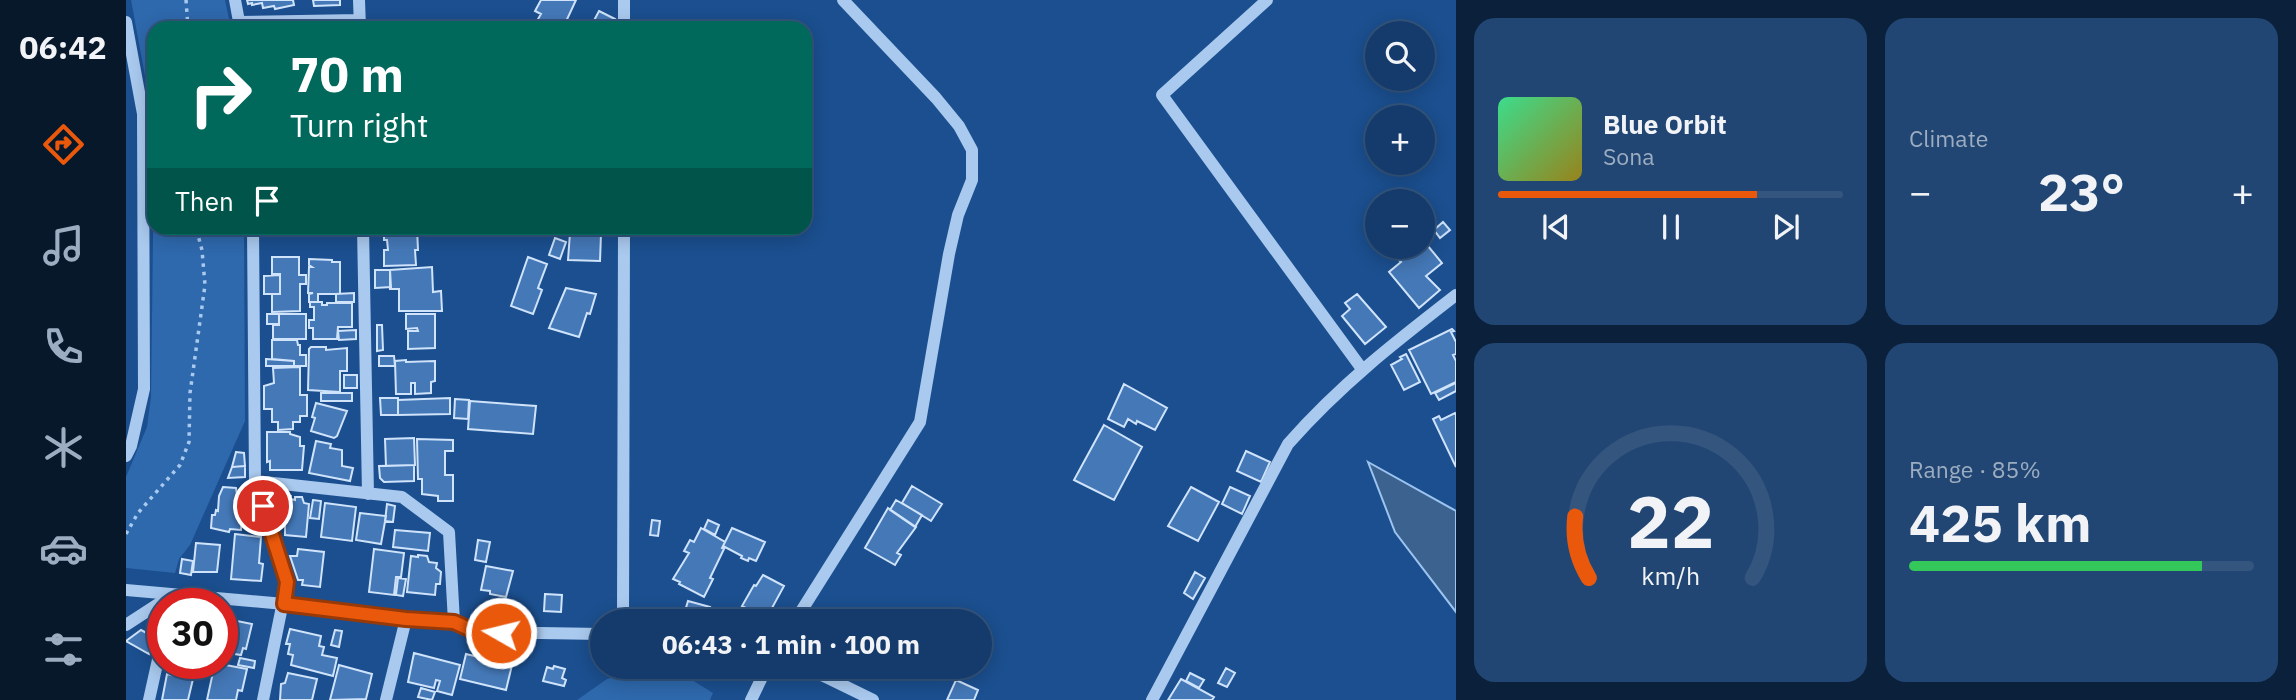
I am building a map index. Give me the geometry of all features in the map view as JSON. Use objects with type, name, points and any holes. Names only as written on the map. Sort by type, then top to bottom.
[{"type":"street","points":[[235,0],[238,21]]},
{"type":"street","points":[[359,0],[360,21]]},
{"type":"street","points":[[624,0],[624,21]]},
{"type":"street","points":[[803,609],[920,422],[952,242],[958,215],[972,180],[972,149],[959,126],[843,0]]},
{"type":"street","points":[[1267,0],[1161,94],[1362,369]]},
{"type":"street","points":[[126,22],[143,114],[144,389],[131,446],[126,456]]},
{"type":"street","points":[[253,235],[255,481],[287,582],[262,700]]},
{"type":"street","points":[[363,235],[368,494]]},
{"type":"street","points":[[623,609],[624,235]]},
{"type":"street","points":[[1152,700],[1288,444],[1318,410],[1362,369],[1456,295]]},
{"type":"street","points":[[255,481],[402,496],[449,532],[454,622]]},
{"type":"street","points":[[126,590],[147,594]]},
{"type":"street","points":[[238,602],[284,604],[454,622],[476,632],[590,634]]},
{"type":"street","points":[[126,625],[147,613]]},
{"type":"street","points":[[386,700],[406,619]]},
{"type":"street","points":[[149,700],[154,679]]},
{"type":"street","points":[[751,700],[761,679]]},
{"type":"street","points":[[830,679],[873,700]]},
{"type":"path","points":[[186,0],[188,21]]},
{"type":"path","points":[[126,534],[138,513],[180,465],[189,442],[190,393],[205,285],[198,235]]},
{"type":"shaded area","points":[[131,0],[225,0],[230,21],[147,21],[147,86]]},
{"type":"shaded area","points":[[153,235],[244,235],[245,421],[190,545],[179,559],[175,573],[126,568],[126,477],[147,427],[151,397]]},
{"type":"shaded area","points":[[1368,462],[1456,511],[1456,612],[1395,532]]},
{"type":"shaded area","points":[[607,679],[690,679],[713,693],[710,700],[577,700]]},
{"type":"building","points":[[247,0],[293,0],[294,5],[275,9],[274,6],[263,8],[262,3],[252,5],[248,4]]},
{"type":"building","points":[[313,0],[340,0],[340,5],[314,6]]},
{"type":"building","points":[[541,0],[576,0],[566,21],[537,21],[541,14],[535,11]]},
{"type":"building","points":[[599,11],[615,19],[614,21],[594,21]]},
{"type":"building","points":[[1443,222],[1450,230],[1440,238],[1435,229]]},
{"type":"building","points":[[384,235],[417,235],[416,265],[384,266],[384,250],[388,250],[387,240],[384,240]]},
{"type":"building","points":[[570,235],[601,235],[600,261],[568,260]]},
{"type":"building","points":[[555,238],[566,242],[560,259],[549,255]]},
{"type":"building","points":[[1435,255],[1442,263],[1426,276],[1440,290],[1419,308],[1389,272],[1401,262],[1399,260],[1435,259]]},
{"type":"building","points":[[272,257],[299,257],[299,275],[306,275],[306,284],[300,284],[300,311],[272,312],[272,294],[280,294],[280,274],[272,274]]},
{"type":"building","points":[[528,257],[547,264],[538,288],[542,290],[533,314],[511,306]]},
{"type":"building","points":[[309,259],[340,262],[340,294],[318,294],[318,302],[309,302],[309,294],[313,293],[308,293],[309,267],[312,267],[309,265]]},
{"type":"building","points":[[432,267],[433,292],[441,291],[442,311],[399,311],[399,289],[390,289],[390,270]]},
{"type":"building","points":[[375,270],[390,270],[391,287],[375,288]]},
{"type":"building","points":[[280,275],[280,294],[264,294],[264,276]]},
{"type":"building","points":[[566,288],[596,294],[579,337],[549,328]]},
{"type":"building","points":[[354,293],[354,302],[336,302],[336,294]]},
{"type":"building","points":[[1357,294],[1386,327],[1365,344],[1342,316],[1350,309],[1345,303]]},
{"type":"building","points":[[310,302],[322,302],[322,305],[352,303],[352,327],[338,327],[337,339],[313,339],[313,328],[309,328],[309,320],[314,320],[314,307],[310,307]]},
{"type":"building","points":[[267,314],[279,314],[279,324],[267,324]]},
{"type":"building","points":[[279,314],[306,314],[306,339],[273,339],[273,325],[279,325]]},
{"type":"building","points":[[406,314],[435,314],[435,348],[408,349],[408,331],[418,331],[417,328],[406,329]]},
{"type":"building","points":[[377,325],[382,325],[383,350],[377,351]]},
{"type":"building","points":[[1452,329],[1456,342],[1456,354],[1453,355],[1456,361],[1456,382],[1431,394],[1409,350]]},
{"type":"building","points":[[356,330],[356,339],[339,340],[338,331]]},
{"type":"building","points":[[272,340],[297,340],[300,355],[306,355],[306,366],[294,366],[294,361],[272,359]]},
{"type":"building","points":[[311,347],[326,347],[326,350],[347,348],[347,371],[340,371],[340,392],[308,390]]},
{"type":"building","points":[[1406,354],[1420,382],[1404,390],[1391,365]]},
{"type":"building","points":[[379,356],[394,356],[395,366],[379,366]]},
{"type":"building","points":[[266,359],[294,361],[294,366],[266,366]]},
{"type":"building","points":[[395,361],[435,361],[435,381],[431,382],[431,393],[415,394],[415,383],[411,383],[411,394],[396,394]]},
{"type":"building","points":[[300,367],[300,395],[307,395],[307,416],[300,416],[300,422],[293,422],[293,429],[278,430],[278,422],[272,422],[272,409],[264,409],[264,386],[274,383],[273,368]]},
{"type":"building","points":[[344,375],[357,375],[357,388],[344,388]]},
{"type":"building","points":[[1456,383],[1456,391],[1439,400],[1435,393]]},
{"type":"building","points":[[1124,384],[1167,408],[1155,430],[1137,421],[1136,424],[1128,419],[1124,427],[1108,419]]},
{"type":"building","points":[[321,393],[352,393],[352,401],[321,401]]},
{"type":"building","points":[[380,398],[398,398],[398,415],[381,415]]},
{"type":"building","points":[[450,398],[450,414],[398,415],[398,400]]},
{"type":"building","points":[[455,399],[469,400],[468,419],[454,418]]},
{"type":"building","points":[[470,401],[536,406],[533,434],[468,429]]},
{"type":"building","points":[[316,403],[347,411],[334,438],[311,431]]},
{"type":"building","points":[[1455,413],[1456,467],[1433,419],[1439,416],[1441,420]]},
{"type":"building","points":[[1104,425],[1142,447],[1114,500],[1074,480]]},
{"type":"building","points":[[267,432],[290,432],[300,437],[300,446],[304,446],[302,470],[270,470],[270,461],[267,462]]},
{"type":"building","points":[[414,438],[415,465],[386,466],[385,439]]},
{"type":"building","points":[[417,439],[453,440],[453,451],[445,451],[445,475],[453,475],[453,501],[438,501],[438,496],[422,494],[422,479],[418,479]]},
{"type":"building","points":[[316,441],[342,450],[342,466],[353,468],[350,481],[309,473]]},
{"type":"building","points":[[1246,451],[1270,462],[1261,482],[1237,471]]},
{"type":"building","points":[[236,452],[244,453],[245,466],[232,467]]},
{"type":"building","points":[[414,465],[414,481],[384,482],[380,478],[379,466]]},
{"type":"building","points":[[245,466],[245,477],[228,478],[232,467]]},
{"type":"building","points":[[912,486],[942,504],[931,521],[902,503]]},
{"type":"building","points":[[223,487],[236,488],[238,500],[243,500],[241,530],[230,529],[229,532],[211,528],[212,515],[218,511]]},
{"type":"building","points":[[1191,487],[1219,502],[1198,541],[1168,526]]},
{"type":"building","points":[[1230,487],[1250,496],[1242,514],[1222,504]]},
{"type":"building","points":[[279,495],[291,496],[291,499],[295,500],[295,497],[302,497],[304,503],[309,504],[306,537],[285,535],[285,523],[281,523],[281,514],[277,514]]},
{"type":"building","points":[[313,500],[321,501],[319,519],[310,518]]},
{"type":"building","points":[[896,500],[922,515],[915,527],[890,510]]},
{"type":"building","points":[[325,503],[356,507],[352,541],[321,537]]},
{"type":"building","points":[[387,504],[395,506],[393,522],[385,521]]},
{"type":"building","points":[[888,508],[916,527],[897,553],[901,555],[895,565],[865,548]]},
{"type":"building","points":[[360,513],[386,516],[381,544],[356,540]]},
{"type":"building","points":[[652,520],[660,521],[658,536],[650,535]]},
{"type":"building","points":[[708,520],[719,525],[715,535],[704,529]]},
{"type":"building","points":[[701,528],[725,542],[704,597],[673,579],[689,553],[684,551],[690,540],[694,542]]},
{"type":"building","points":[[732,528],[765,542],[756,561],[741,558],[742,556],[723,546]]},
{"type":"building","points":[[395,530],[430,533],[428,551],[393,547]]},
{"type":"building","points":[[235,534],[261,537],[261,581],[231,579]]},
{"type":"building","points":[[478,540],[490,542],[486,562],[475,560]]},
{"type":"building","points":[[196,543],[220,545],[217,572],[193,572]]},
{"type":"building","points":[[298,549],[324,552],[320,587],[302,585],[303,580],[298,580],[290,556],[297,556]]},
{"type":"building","points":[[374,549],[404,553],[401,577],[396,577],[394,595],[369,592]]},
{"type":"building","points":[[411,556],[427,556],[429,562],[437,563],[436,568],[441,572],[435,595],[407,592]]},
{"type":"building","points":[[182,559],[193,561],[191,575],[180,573]]},
{"type":"building","points":[[486,566],[513,571],[506,597],[481,590]]},
{"type":"building","points":[[1195,572],[1205,578],[1193,599],[1184,593]]},
{"type":"building","points":[[763,575],[784,586],[771,609],[748,609],[742,606],[754,585],[756,586]]},
{"type":"building","points":[[398,578],[406,579],[403,596],[396,595]]},
{"type":"building","points":[[545,594],[562,595],[561,612],[544,611]]},
{"type":"building","points":[[688,601],[710,607],[709,609],[686,609]]},
{"type":"building","points":[[238,621],[252,624],[246,649],[243,648],[241,655],[238,655]]},
{"type":"building","points":[[290,629],[321,636],[319,646],[324,647],[322,655],[337,658],[333,676],[291,665],[293,655],[288,654],[290,644],[286,644]]},
{"type":"building","points":[[141,630],[147,633],[147,653],[126,641]]},
{"type":"building","points":[[335,630],[342,631],[339,647],[331,645]]},
{"type":"building","points":[[414,653],[460,665],[452,695],[437,691],[440,681],[436,680],[434,688],[408,682]]},
{"type":"building","points":[[466,654],[512,665],[506,690],[460,679]]},
{"type":"building","points":[[240,658],[255,661],[254,668],[238,665]]},
{"type":"building","points":[[339,665],[372,674],[366,699],[330,700]]},
{"type":"building","points":[[554,666],[565,669],[562,678],[566,680],[564,686],[543,681],[547,667],[553,669]]},
{"type":"building","points":[[238,667],[247,669],[242,691],[238,690],[236,700],[207,700],[212,679],[238,679]]},
{"type":"building","points":[[1226,668],[1235,673],[1227,687],[1218,683]]},
{"type":"building","points":[[288,673],[317,679],[312,700],[280,700],[281,684],[285,683]]},
{"type":"building","points":[[1190,673],[1204,680],[1199,688],[1186,681]]},
{"type":"building","points":[[166,679],[193,679],[188,700],[162,700]]},
{"type":"building","points":[[1181,679],[1214,697],[1212,700],[1168,700]]},
{"type":"building","points":[[956,680],[978,690],[974,700],[947,700]]},
{"type":"building","points":[[421,688],[435,692],[432,700],[418,697]]},
{"type":"route","points":[[263,506],[287,582],[284,604],[454,622],[476,632],[501,633]]}]
